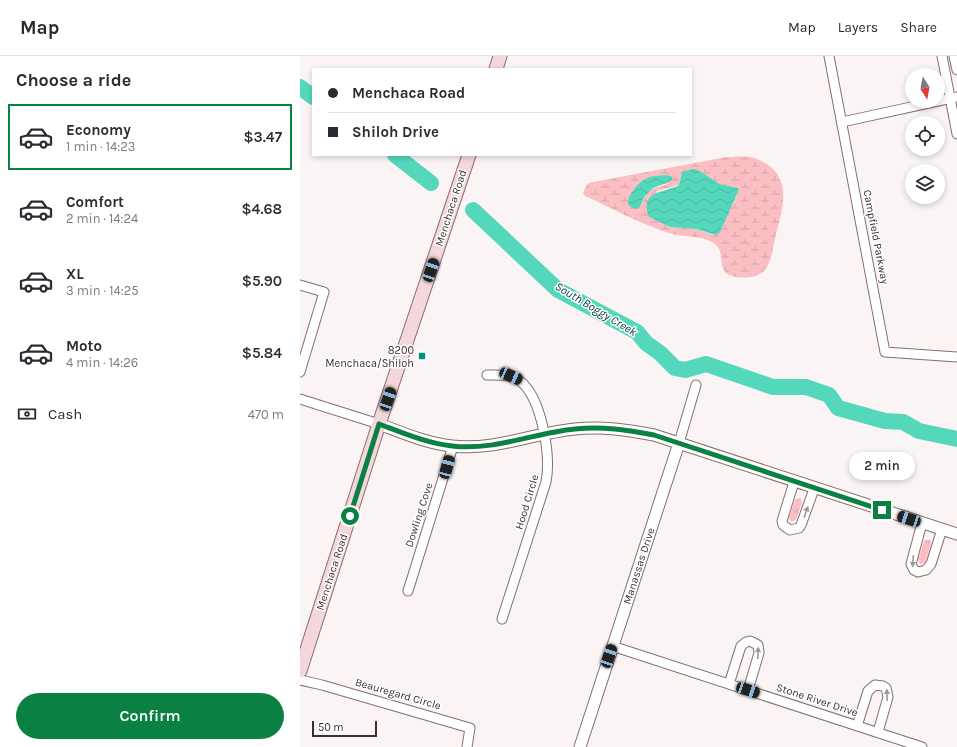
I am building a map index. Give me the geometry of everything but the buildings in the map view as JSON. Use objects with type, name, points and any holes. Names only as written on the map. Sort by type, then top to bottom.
[{"type":"main road","points":[[496,68],[500,56]]},
{"type":"main road","name":"Menchaca Road","points":[[300,671],[379,424],[468,156]]},
{"type":"street","name":"Campfield Parkway","points":[[829,56],[885,352],[957,357]]},
{"type":"street","points":[[942,56],[953,98],[957,134]]},
{"type":"street","points":[[954,56],[957,70]]},
{"type":"street","points":[[842,122],[953,98]]},
{"type":"street","points":[[300,285],[324,292],[300,372]]},
{"type":"street","name":"Hood Circle","points":[[488,375],[511,376],[526,386],[534,401],[544,435],[548,461],[546,482],[502,619]]},
{"type":"street","name":"Manassas Drive","points":[[580,747],[679,443],[696,385]]},
{"type":"street","points":[[300,399],[379,424],[413,437],[453,446],[505,444],[575,429],[615,429],[654,435],[814,489],[957,534]]},
{"type":"street","name":"Dowling Cove","points":[[408,591],[453,446]]},
{"type":"street","points":[[794,482],[782,521],[783,525],[790,530],[794,530],[801,525],[814,489]]},
{"type":"street","points":[[922,523],[911,564],[914,570],[918,572],[926,570],[931,564],[942,530]]},
{"type":"street","points":[[729,684],[741,646],[746,642],[755,643],[758,645],[759,653],[748,690]]},
{"type":"street","name":"Stone River Drive","points":[[612,646],[922,747]]},
{"type":"street","name":"Beauregard Circle","points":[[300,680],[470,728],[467,747]]},
{"type":"street","points":[[857,726],[868,691],[875,685],[883,686],[886,688],[888,697],[878,732]]},
{"type":"green space","points":[[727,157],[746,157],[757,159],[768,165],[776,173],[781,181],[783,191],[781,212],[769,263],[764,271],[757,275],[744,278],[727,274],[722,266],[720,252],[715,244],[697,237],[672,234],[635,220],[585,196],[583,193],[587,184]],"holes":[[[698,170],[720,184],[738,188],[739,190],[734,202],[714,235],[696,229],[670,227],[649,217],[657,191],[679,185],[681,175]],[[669,183],[650,190],[643,202],[628,201],[633,191]]]},
{"type":"green space","points":[[798,498],[801,499],[802,502],[796,520],[791,522],[789,518],[795,500]]},
{"type":"green space","points":[[930,540],[931,544],[925,563],[920,564],[918,559],[924,541]]},
{"type":"water","points":[[693,169],[698,170],[720,184],[738,188],[739,190],[720,232],[716,235],[696,229],[670,227],[649,217],[647,202],[650,197],[679,185],[682,172]]},
{"type":"water","points":[[667,175],[673,177],[671,181],[653,188],[645,196],[639,208],[636,209],[630,207],[628,204],[631,193],[643,180],[655,176]]},
{"type":"waterway","name":"South Boggy Creek","points":[[300,87],[312,96]]},
{"type":"waterway","name":"South Boggy Creek","points":[[396,156],[431,183]]},
{"type":"waterway","name":"South Boggy Creek","points":[[473,210],[558,290],[637,332],[646,343],[660,353],[675,368],[685,370],[706,364],[773,387],[806,387],[829,395],[838,408],[885,421],[903,422],[919,431],[957,439]]},
{"type":"place","name":"8200 Menchaca/Shiloh","points":[[422,356]]},
{"type":"route","points":[[350,516],[379,424],[422,440],[453,446],[505,444],[559,431],[575,429],[596,428],[634,431],[654,435],[814,489],[882,510]]}]
